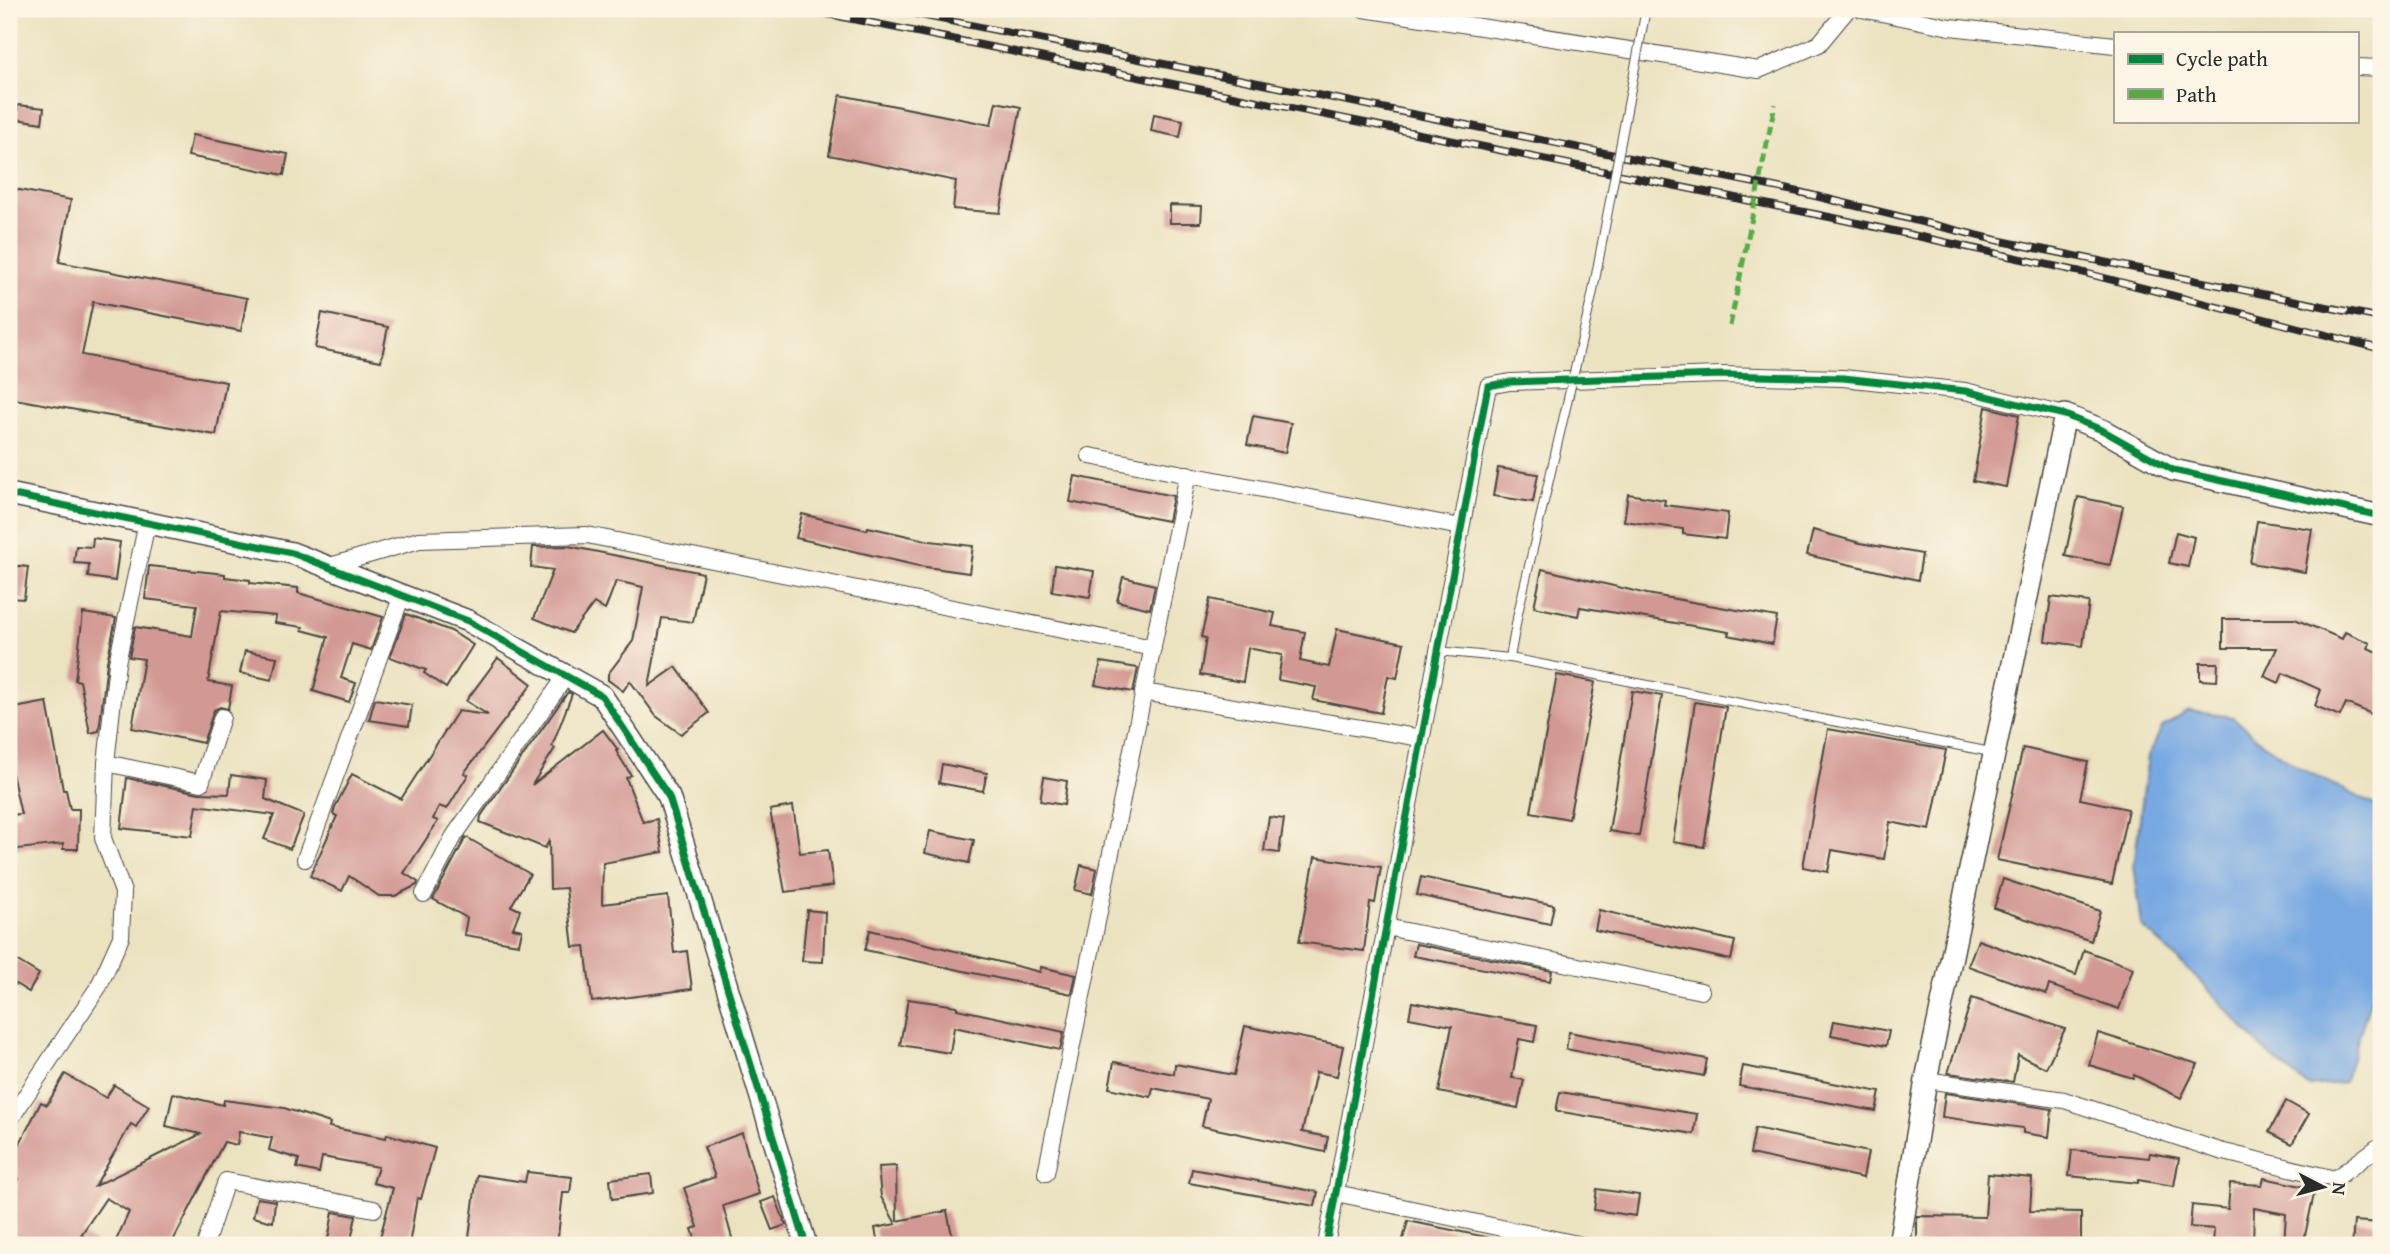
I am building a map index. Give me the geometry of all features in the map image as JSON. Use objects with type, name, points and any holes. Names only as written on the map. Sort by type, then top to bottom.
[{"type":"street","points":[[1364,9],[1759,70],[1819,44],[1848,9]]},
{"type":"street","points":[[1862,9],[1950,27],[2114,45]]},
{"type":"street","points":[[2358,67],[2381,68]]},
{"type":"street","points":[[1326,1245],[1488,386],[1510,382],[1721,375],[1843,378],[1965,391],[2065,415],[2102,430],[2173,470],[2381,516]]},
{"type":"street","points":[[1899,1245],[1926,1080],[2065,415]]},
{"type":"street","points":[[1090,456],[1461,527]]},
{"type":"street","points":[[1046,1173],[1188,474]]},
{"type":"street","points":[[9,494],[292,553],[468,621],[602,696],[668,797],[806,1245]]},
{"type":"street","points":[[9,1121],[99,986],[121,937],[123,892],[103,838],[106,764],[117,663],[147,523]]},
{"type":"street","points":[[327,567],[419,540],[587,535],[1153,648]]},
{"type":"street","points":[[305,859],[402,595]]},
{"type":"street","points":[[424,894],[454,836],[566,676]]},
{"type":"street","points":[[1143,692],[1422,738]]},
{"type":"street","points":[[106,764],[201,783],[222,718]]},
{"type":"street","points":[[1386,927],[1701,991]]},
{"type":"street","points":[[1926,1080],[2063,1100],[2220,1151],[2335,1179],[2381,1145]]},
{"type":"street","points":[[205,1245],[226,1181],[374,1209]]},
{"type":"street","points":[[1336,1193],[1582,1245]]},
{"type":"lane","points":[[1510,658],[1518,613],[1592,296],[1646,9]]},
{"type":"lane","points":[[1438,651],[1510,658],[1995,753]]},
{"type":"water","points":[[2188,711],[2233,717],[2261,742],[2300,768],[2381,808],[2381,988],[2372,995],[2344,1083],[2308,1086],[2268,1054],[2205,986],[2142,926],[2134,865],[2148,756],[2163,726]]},
{"type":"building","points":[[840,95],[991,125],[996,102],[1021,107],[1000,213],[953,209],[956,181],[829,155]]},
{"type":"building","points":[[18,105],[44,108],[42,123],[16,119]]},
{"type":"building","points":[[1154,114],[1183,120],[1180,137],[1151,131]]},
{"type":"building","points":[[192,135],[288,154],[284,175],[188,156]]},
{"type":"building","points":[[9,188],[71,200],[59,262],[247,298],[241,331],[93,302],[82,355],[226,382],[216,435],[9,398]]},
{"type":"building","points":[[1170,205],[1202,206],[1201,223],[1170,223]]},
{"type":"building","points":[[322,313],[388,327],[381,361],[315,348]]},
{"type":"building","points":[[1986,407],[2019,415],[2006,487],[1973,481]]},
{"type":"building","points":[[1253,416],[1291,423],[1285,453],[1247,445]]},
{"type":"building","points":[[1498,468],[1538,474],[1533,502],[1493,496]]},
{"type":"building","points":[[1075,476],[1173,496],[1168,521],[1070,502]]},
{"type":"building","points":[[1628,494],[1665,500],[1664,505],[1728,513],[1725,539],[1683,534],[1683,529],[1624,521]]},
{"type":"building","points":[[2078,497],[2123,506],[2110,565],[2065,556]]},
{"type":"building","points":[[802,514],[867,530],[868,527],[930,541],[973,546],[969,573],[919,566],[796,538]]},
{"type":"building","points":[[2257,521],[2312,529],[2305,572],[2250,563]]},
{"type":"building","points":[[1813,530],[1860,543],[1922,554],[1918,580],[1807,555]]},
{"type":"building","points":[[2176,532],[2194,537],[2188,567],[2169,563]]},
{"type":"building","points":[[93,538],[120,542],[115,581],[88,577],[89,564],[74,563],[76,546],[92,547]]},
{"type":"building","points":[[568,546],[703,573],[693,622],[662,618],[649,686],[676,667],[709,713],[681,734],[656,716],[630,681],[623,691],[608,680],[608,674],[633,641],[643,587],[616,581],[605,610],[594,603],[571,633],[534,618],[553,570],[531,567],[533,547]]},
{"type":"building","points":[[9,565],[28,567],[24,599],[9,598]]},
{"type":"building","points":[[1055,565],[1094,571],[1090,597],[1052,591]]},
{"type":"building","points":[[149,566],[225,574],[225,577],[250,580],[250,583],[298,588],[298,593],[383,617],[371,650],[352,644],[341,678],[356,683],[349,702],[313,691],[328,637],[302,630],[303,627],[275,623],[276,616],[221,611],[208,682],[232,686],[228,709],[220,707],[214,710],[203,743],[132,728],[144,659],[129,657],[135,627],[192,636],[197,605],[145,599]]},
{"type":"building","points":[[1542,569],[1647,594],[1777,617],[1772,644],[1728,635],[1729,632],[1580,607],[1578,616],[1534,607]]},
{"type":"building","points":[[1123,577],[1155,585],[1150,609],[1117,601]]},
{"type":"building","points":[[2051,597],[2089,602],[2083,646],[2045,641]]},
{"type":"building","points":[[1210,599],[1275,613],[1272,626],[1305,632],[1300,661],[1329,667],[1337,629],[1404,643],[1397,678],[1388,676],[1381,713],[1313,700],[1316,687],[1278,680],[1282,655],[1248,648],[1243,682],[1200,675],[1206,638],[1201,637]]},
{"type":"building","points":[[83,613],[116,618],[107,662],[99,731],[90,733],[80,681],[75,680]]},
{"type":"building","points":[[406,614],[451,631],[473,645],[446,688],[424,673],[426,670],[390,657]]},
{"type":"building","points":[[2223,619],[2295,619],[2342,639],[2345,632],[2370,643],[2368,648],[2381,654],[2381,718],[2346,703],[2340,716],[2315,706],[2321,690],[2283,673],[2279,683],[2264,676],[2277,648],[2223,648]]},
{"type":"building","points":[[245,651],[277,657],[272,680],[240,673]]},
{"type":"building","points":[[498,658],[532,684],[464,773],[468,775],[447,809],[439,806],[433,819],[438,821],[404,873],[418,882],[417,885],[395,896],[379,896],[349,876],[342,891],[310,876],[337,816],[333,814],[335,807],[352,774],[401,799],[458,711],[488,715],[466,701]]},
{"type":"building","points":[[1101,662],[1138,668],[1133,692],[1095,685]]},
{"type":"building","points":[[2200,663],[2218,663],[2217,681],[2200,680]]},
{"type":"building","points":[[1557,675],[1595,682],[1569,819],[1531,812]]},
{"type":"building","points":[[1632,691],[1662,696],[1639,836],[1609,831]]},
{"type":"building","points":[[568,692],[572,694],[552,746],[555,748],[532,785],[603,730],[618,750],[616,751],[631,775],[626,778],[643,822],[657,819],[663,852],[603,863],[602,904],[668,896],[674,953],[687,951],[692,989],[592,1002],[585,946],[573,947],[566,888],[550,889],[549,841],[545,848],[480,822],[481,816]]},
{"type":"building","points":[[375,699],[412,705],[409,726],[369,720]]},
{"type":"building","points":[[47,702],[63,790],[66,790],[70,809],[79,809],[78,849],[63,849],[63,844],[9,850],[9,815],[21,814],[9,760],[9,709]]},
{"type":"building","points":[[1695,702],[1726,707],[1704,847],[1673,842]]},
{"type":"building","points":[[1828,729],[1946,750],[1930,830],[1890,822],[1884,859],[1832,850],[1828,872],[1803,867]]},
{"type":"building","points":[[2023,748],[2088,762],[2080,799],[2128,809],[2112,884],[1997,860]]},
{"type":"building","points":[[942,764],[987,773],[983,791],[939,783]]},
{"type":"building","points":[[231,775],[267,780],[265,799],[304,815],[290,849],[264,839],[274,815],[197,805],[192,836],[121,828],[127,778],[199,793],[229,794]]},
{"type":"building","points":[[1044,777],[1067,781],[1064,805],[1040,801]]},
{"type":"building","points":[[793,806],[800,853],[828,850],[833,886],[785,892],[770,810]]},
{"type":"building","points":[[1269,817],[1284,819],[1279,853],[1264,851]]},
{"type":"building","points":[[930,831],[974,840],[969,863],[925,853]]},
{"type":"building","points":[[466,837],[530,874],[511,906],[520,910],[513,928],[522,930],[519,944],[464,935],[467,918],[433,899]]},
{"type":"building","points":[[1315,857],[1381,867],[1375,903],[1370,902],[1364,951],[1299,942]]},
{"type":"building","points":[[1081,865],[1097,869],[1092,894],[1075,890]]},
{"type":"building","points":[[1421,877],[1554,905],[1550,924],[1417,895]]},
{"type":"building","points":[[2003,879],[2100,911],[2091,941],[1994,908]]},
{"type":"building","points":[[807,910],[825,912],[823,962],[802,961]]},
{"type":"building","points":[[1599,910],[1735,941],[1731,960],[1595,930]]},
{"type":"building","points":[[870,930],[1040,972],[1041,967],[1076,975],[1072,994],[865,950]]},
{"type":"building","points":[[1978,940],[2076,975],[2084,950],[2133,968],[2119,1009],[2049,985],[2046,994],[1968,966]]},
{"type":"building","points":[[1416,944],[1552,971],[1550,981],[1413,956]]},
{"type":"building","points":[[16,960],[39,974],[29,992],[9,980],[9,972]]},
{"type":"building","points":[[1972,998],[2065,1029],[2046,1068],[2018,1055],[2013,1082],[1948,1073]]},
{"type":"building","points":[[908,999],[957,1006],[957,1009],[1064,1032],[1060,1050],[954,1027],[950,1053],[900,1045]]},
{"type":"building","points":[[1412,1002],[1537,1025],[1534,1042],[1519,1039],[1512,1078],[1524,1080],[1518,1108],[1439,1092],[1452,1026],[1409,1018]]},
{"type":"building","points":[[1834,1021],[1889,1031],[1886,1046],[1831,1035]]},
{"type":"building","points":[[1245,1026],[1343,1046],[1337,1076],[1316,1072],[1302,1132],[1328,1137],[1325,1152],[1202,1126],[1208,1099],[1153,1088],[1151,1097],[1109,1088],[1114,1062],[1174,1074],[1175,1064],[1234,1075]]},
{"type":"building","points":[[1569,1032],[1707,1059],[1704,1076],[1566,1049]]},
{"type":"building","points":[[2098,1033],[2198,1064],[2181,1098],[2134,1075],[2133,1078],[2089,1065]]},
{"type":"building","points":[[1743,1066],[1880,1092],[1876,1111],[1739,1086]]},
{"type":"building","points":[[65,1074],[106,1098],[114,1085],[149,1106],[136,1127],[131,1124],[95,1186],[201,1134],[166,1126],[173,1093],[223,1105],[224,1100],[284,1108],[330,1123],[329,1127],[386,1138],[387,1134],[435,1148],[421,1199],[417,1198],[409,1245],[378,1245],[393,1188],[373,1183],[378,1167],[322,1157],[319,1173],[297,1168],[299,1159],[269,1150],[272,1138],[239,1132],[237,1145],[224,1142],[171,1245],[114,1245],[129,1212],[106,1198],[81,1235],[100,1245],[9,1245],[9,1198],[19,1179],[9,1174],[9,1155],[15,1143],[19,1145],[41,1102],[47,1105]]},
{"type":"building","points":[[1560,1092],[1697,1114],[1694,1134],[1556,1111]]},
{"type":"building","points":[[1945,1093],[2052,1109],[2049,1137],[2023,1133],[2023,1128],[1942,1117]]},
{"type":"building","points":[[2286,1101],[2309,1114],[2292,1144],[2269,1132]]},
{"type":"building","points":[[1755,1128],[1868,1152],[1863,1178],[1750,1154]]},
{"type":"building","points":[[742,1133],[759,1194],[723,1206],[734,1245],[697,1245],[692,1229],[698,1227],[684,1188],[715,1177],[704,1147]]},
{"type":"building","points":[[2072,1150],[2149,1158],[2150,1153],[2179,1158],[2174,1186],[2138,1180],[2138,1183],[2069,1176]]},
{"type":"building","points":[[896,1166],[897,1221],[947,1211],[953,1240],[928,1245],[878,1245],[875,1228],[896,1224],[881,1197],[878,1167]]},
{"type":"building","points":[[1192,1169],[1318,1192],[1315,1206],[1189,1183]]},
{"type":"building","points":[[527,1172],[572,1177],[570,1193],[563,1193],[557,1245],[468,1245],[477,1175],[525,1182]]},
{"type":"building","points":[[651,1174],[653,1193],[612,1199],[610,1179]]},
{"type":"building","points":[[1988,1174],[2032,1178],[2030,1211],[2081,1212],[2081,1245],[1917,1245],[1917,1216],[1985,1217]]},
{"type":"building","points":[[2264,1178],[2315,1189],[2303,1245],[2284,1245],[2286,1214],[2254,1208],[2253,1245],[2213,1245],[2214,1229],[2190,1227],[2192,1205],[2228,1209],[2230,1183],[2262,1185]]},
{"type":"building","points":[[1597,1189],[1639,1195],[1636,1216],[1594,1210]]},
{"type":"building","points":[[775,1197],[786,1225],[772,1230],[761,1202]]},
{"type":"building","points":[[257,1198],[275,1201],[273,1222],[253,1217]]},
{"type":"building","points":[[333,1212],[356,1216],[350,1245],[328,1240]]},
{"type":"building","points":[[1408,1221],[1491,1238],[1491,1245],[1402,1243]]},
{"type":"building","points":[[2354,1221],[2381,1223],[2381,1245],[2352,1245]]},
{"type":"railway","points":[[803,9],[1839,219],[2081,272],[2381,349]]},
{"type":"railway","points":[[891,9],[1799,192],[1996,240],[2381,318]]},
{"type":"marked path","points":[[1730,326],[1775,104]]},
{"type":"cycle path","points":[[1326,1245],[1488,386],[1510,382],[1721,375],[1843,378],[1965,391],[2065,415],[2102,430],[2173,470],[2381,516]]},
{"type":"cycle path","points":[[9,494],[292,553],[468,621],[602,696],[669,797],[806,1245]]}]
